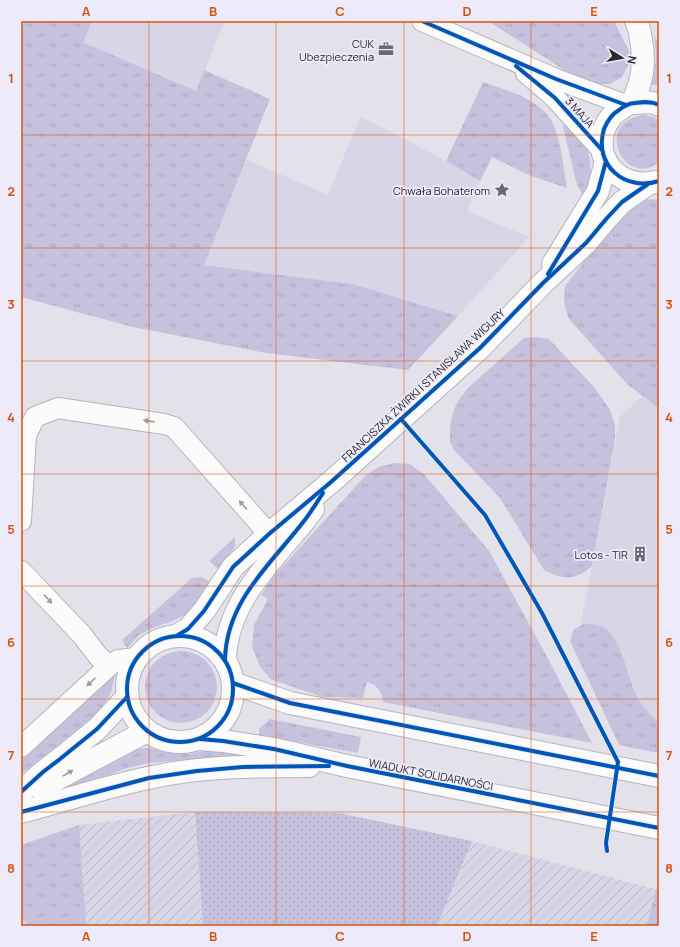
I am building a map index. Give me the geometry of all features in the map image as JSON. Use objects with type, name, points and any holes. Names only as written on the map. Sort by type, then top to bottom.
[{"type":"street","name":"3 MAJA","points":[[422,21],[556,79],[628,104]]},
{"type":"street","points":[[628,104],[641,81],[643,70],[641,42],[636,21]]},
{"type":"street","name":"3 MAJA","points":[[505,57],[555,98],[604,156]]},
{"type":"street","points":[[628,104],[644,102],[659,105]]},
{"type":"street","name":"FRANCISZKA ŻWIRKI I STANISŁAWA WIGURY","points":[[543,283],[598,191],[604,156],[602,137],[606,124],[614,113],[628,104]]},
{"type":"street","points":[[604,156],[612,170],[619,177],[638,184],[653,182]]},
{"type":"street","name":"FRANCISZKA ŻWIRKI I STANISŁAWA WIGURY","points":[[178,635],[188,629],[204,611],[233,567],[269,534],[331,482],[480,348],[543,283],[586,243],[622,202],[653,182]]},
{"type":"street","points":[[21,521],[26,435],[35,418],[58,408],[164,424],[174,427],[269,534]]},
{"type":"street","name":"FRANCISZKA ŻWIRKI I STANISŁAWA WIGURY","points":[[225,660],[225,646],[228,632],[238,606],[252,585],[305,520],[331,482]]},
{"type":"street","points":[[21,571],[82,635],[98,656],[109,666]]},
{"type":"street","points":[[178,635],[195,638],[210,644],[225,660],[231,671],[233,683],[231,706],[226,717],[210,734],[189,742],[167,741],[156,737],[147,731],[134,716],[127,698],[128,677],[136,658],[147,646],[162,638],[178,635]]},
{"type":"street","points":[[21,747],[109,666],[118,660],[136,658]]},
{"type":"street","points":[[233,683],[290,703],[659,776]]},
{"type":"street","points":[[21,792],[43,772],[97,729],[127,698]]},
{"type":"street","points":[[21,797],[55,781],[147,731]]},
{"type":"street","name":"WIADUKT SOLIDARNOŚCI","points":[[200,739],[274,749],[347,766],[659,828]]},
{"type":"street","points":[[21,812],[149,778],[176,774],[250,766],[347,766]]},
{"type":"shaded area","points":[[92,21],[225,21],[196,91],[82,41]]},
{"type":"shaded area","points":[[360,117],[390,131],[480,181],[467,211],[529,237],[458,316],[353,284],[203,265],[246,159],[328,195]]},
{"type":"shaded area","points":[[649,390],[659,396],[659,751],[576,649],[620,417]]},
{"type":"shaded area","points":[[195,812],[203,926],[21,926],[21,845],[79,825]]},
{"type":"shaded area","points":[[472,841],[659,890],[659,926],[437,926]]},
{"type":"green space","points":[[24,21],[92,21],[83,42],[196,91],[204,70],[270,99],[204,265],[353,284],[458,316],[408,370],[266,353],[133,327],[21,297],[21,31]]},
{"type":"green space","points":[[488,21],[614,21],[629,51],[629,64],[622,77],[610,84],[594,84],[572,75]]},
{"type":"green space","points":[[654,36],[659,43],[659,86],[652,84],[656,60]]},
{"type":"green space","points":[[483,82],[530,101],[538,106],[551,120],[557,134],[567,188],[531,176],[492,157],[480,181],[446,161]]},
{"type":"green space","points":[[645,115],[659,120],[659,162],[647,168],[635,167],[626,161],[619,151],[617,140],[619,129],[628,120]]},
{"type":"green space","points":[[565,120],[580,135],[588,149],[590,157],[589,182],[583,196],[576,182],[563,126]]},
{"type":"green space","points":[[659,199],[659,408],[628,385],[569,319],[564,299],[565,286],[613,225],[634,205],[641,201]]},
{"type":"green space","points":[[536,337],[549,339],[595,388],[610,410],[615,424],[615,439],[592,566],[580,574],[569,577],[557,576],[544,570],[500,498],[454,450],[450,442],[450,427],[453,412],[458,401],[468,388],[524,338]]},
{"type":"green space","points":[[394,463],[409,464],[424,474],[489,551],[592,743],[383,702],[378,689],[374,685],[367,682],[363,698],[322,697],[270,679],[260,666],[252,647],[254,625],[268,599],[261,595],[273,577],[366,475],[379,467]]},
{"type":"green space","points":[[235,537],[235,547],[218,569],[209,561]]},
{"type":"green space","points":[[202,577],[210,582],[189,612],[173,621],[155,627],[139,635],[127,648],[122,640],[192,578]]},
{"type":"green space","points":[[584,624],[598,625],[605,628],[617,643],[639,700],[659,723],[659,753],[619,745],[570,641],[574,629]]},
{"type":"green space","points":[[181,651],[195,654],[207,661],[214,673],[217,687],[214,701],[207,713],[195,720],[181,723],[167,720],[155,713],[148,701],[145,687],[148,673],[155,661],[167,654]]},
{"type":"green space","points":[[111,675],[115,676],[111,692],[100,711],[21,774],[21,758]]},
{"type":"green space","points":[[270,719],[361,737],[358,753],[259,735],[259,729]]},
{"type":"green space","points":[[148,748],[177,754],[189,754],[214,749],[239,750],[238,755],[148,763],[58,790],[133,749]]},
{"type":"green space","points":[[195,812],[339,813],[472,841],[437,926],[203,926]]},
{"type":"green space","points":[[79,825],[86,926],[31,926],[21,919],[21,845]]},
{"type":"green space","points":[[656,889],[659,890],[659,926],[647,926]]},
{"type":"cycle path","points":[[422,21],[556,79],[626,105]]},
{"type":"cycle path","points":[[516,66],[555,98],[602,150]]},
{"type":"cycle path","points":[[659,105],[650,102],[641,102],[623,107],[608,121],[604,129],[602,142],[603,154],[615,173],[624,179],[635,183],[659,181]]},
{"type":"cycle path","points":[[548,274],[598,191],[606,161]]},
{"type":"cycle path","points":[[178,635],[188,629],[204,611],[233,567],[269,534],[331,482],[480,348],[543,283],[586,243],[622,202],[648,184]]},
{"type":"cycle path","points":[[401,419],[485,515],[542,613],[618,762],[606,843],[607,851]]},
{"type":"cycle path","points":[[225,660],[227,639],[233,619],[242,601],[252,584],[307,518],[323,493]]},
{"type":"cycle path","points":[[180,636],[200,640],[218,651],[229,669],[233,689],[229,709],[218,727],[200,738],[180,742],[160,738],[142,727],[131,709],[127,689],[131,669],[142,651],[160,640],[180,636]]},
{"type":"cycle path","points":[[233,683],[290,703],[659,776]]},
{"type":"cycle path","points":[[21,792],[43,772],[97,729],[127,697]]},
{"type":"cycle path","points":[[200,739],[274,749],[347,766],[659,828]]},
{"type":"cycle path","points":[[21,812],[149,778],[197,771],[243,767],[329,766]]},
{"type":"place","name":"CUK Ubezpieczenia","points":[[386,49]]},
{"type":"place","name":"Chwała Bohaterom","points":[[502,190]]},
{"type":"place","name":"Lotos - TIR","points":[[640,554]]}]
